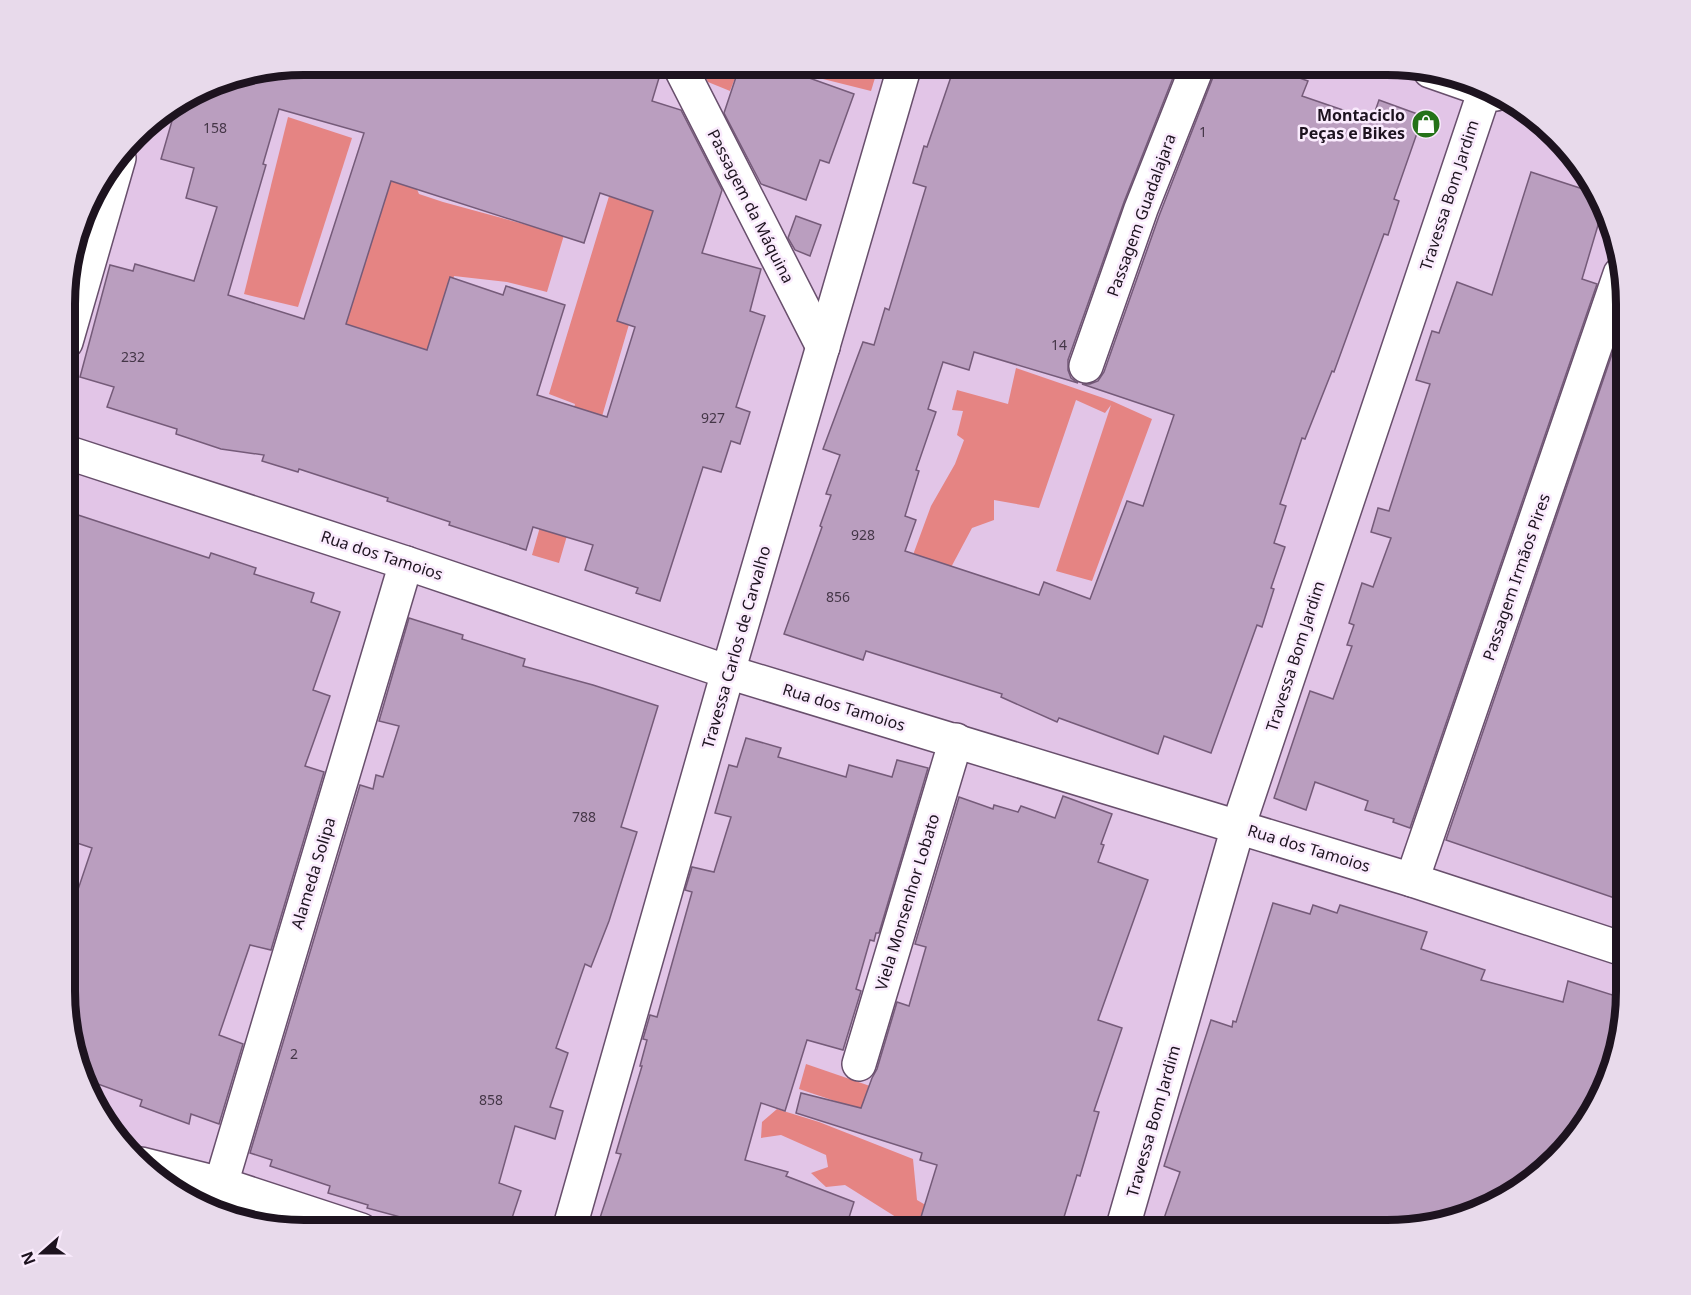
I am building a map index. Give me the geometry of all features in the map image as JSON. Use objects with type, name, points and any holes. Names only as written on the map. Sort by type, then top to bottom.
[{"type":"street","name":"Passagem da Máquina","points":[[684,75],[823,347]]},
{"type":"street","name":"Travessa Carlos de Carvalho","points":[[572,1220],[728,672],[902,75]]},
{"type":"street","name":"Passagem Guadalajara","points":[[1086,366],[1141,209],[1194,75]]},
{"type":"street","name":"Travessa Bom Jardim","points":[[1125,1220],[1238,827],[1486,98]]},
{"type":"street","points":[[75,310],[111,181]]},
{"type":"street","name":"Passagem Irmãos Pires","points":[[1412,880],[1616,287]]},
{"type":"street","name":"Rua dos Tamoios","points":[[75,455],[406,563],[728,672],[1412,880],[1616,947]]},
{"type":"street","name":"Alameda Solipa","points":[[221,1184],[406,563]]},
{"type":"street","name":"Viela Monsenhor Lobato","points":[[859,1064],[956,740]]},
{"type":"street","points":[[160,1169],[221,1184],[331,1220]]},
{"type":"shaded area","points":[[704,75],[736,75],[730,91],[708,82]]},
{"type":"shaded area","points":[[807,75],[876,75],[871,91]]},
{"type":"shaded area","points":[[288,117],[352,138],[298,307],[244,294]]},
{"type":"shaded area","points":[[391,171],[416,187],[419,194],[564,235],[547,292],[507,282],[454,276],[432,353],[343,332]]},
{"type":"shaded area","points":[[610,193],[661,204],[630,321],[559,563],[532,555],[575,404],[549,394]]},
{"type":"shaded area","points":[[1016,368],[1112,401],[1152,419],[1092,581],[1056,571],[1111,405],[1105,413],[1076,400],[1039,508],[994,500],[994,520],[972,528],[948,573],[910,563],[931,506],[955,464],[964,440],[957,435],[963,411],[952,410],[957,390],[1008,404]]},
{"type":"shaded area","points":[[806,1064],[870,1086],[862,1110],[799,1089]]},
{"type":"shaded area","points":[[777,1109],[819,1122],[913,1159],[917,1200],[941,1214],[933,1220],[901,1220],[845,1185],[826,1187],[811,1173],[828,1167],[826,1155],[781,1135],[761,1138],[762,1122]]},
{"type":"building","points":[[289,75],[649,75],[659,78],[652,101],[681,110],[722,190],[702,253],[761,269],[750,311],[765,316],[736,407],[750,412],[740,444],[731,441],[721,472],[703,467],[660,601],[636,593],[638,588],[585,570],[593,545],[533,527],[526,550],[449,525],[450,522],[387,501],[388,498],[299,469],[298,472],[262,461],[264,455],[221,449],[176,434],[177,429],[107,407],[114,387],[80,377],[110,265],[133,271],[135,264],[194,281],[217,207],[186,198],[194,168],[161,159],[173,116],[216,92],[259,79]],"holes":[[[279,109],[364,133],[304,319],[228,295],[266,165],[263,164]],[[391,181],[584,243],[600,193],[653,211],[617,321],[635,327],[607,417],[537,395],[565,305],[506,286],[503,295],[450,277],[427,350],[346,324]]]},
{"type":"building","points":[[737,75],[801,75],[854,94],[829,163],[820,160],[806,200],[761,184],[724,113]]},
{"type":"building","points":[[952,75],[1174,75],[1124,202],[1068,360],[1071,378],[1078,383],[974,352],[969,370],[943,362],[928,409],[936,412],[916,470],[919,471],[905,516],[916,520],[905,551],[1039,595],[1044,582],[1090,599],[1127,501],[1143,506],[1174,415],[1082,384],[1098,381],[1104,372],[1159,216],[1214,75],[1291,75],[1308,81],[1302,96],[1372,120],[1379,100],[1423,116],[1394,199],[1399,201],[1388,235],[1384,234],[1334,372],[1332,371],[1305,439],[1302,438],[1280,504],[1286,506],[1274,543],[1285,547],[1271,588],[1274,589],[1262,627],[1257,625],[1211,753],[1164,736],[1158,754],[1059,718],[1057,722],[1001,697],[1002,694],[866,651],[863,660],[784,634],[822,527],[820,526],[831,495],[826,494],[840,455],[823,449],[863,342],[874,345],[885,308],[889,310],[926,187],[913,183],[924,146],[927,147]]},
{"type":"building","points":[[1531,172],[1585,190],[1600,219],[1582,279],[1597,284],[1410,828],[1393,822],[1394,819],[1365,810],[1368,801],[1315,782],[1306,810],[1274,798],[1310,691],[1333,699],[1352,646],[1347,645],[1354,625],[1349,623],[1362,583],[1373,587],[1391,538],[1371,532],[1378,508],[1389,511],[1430,384],[1416,380],[1432,331],[1439,333],[1457,282],[1492,295]]},
{"type":"building","points":[[796,216],[821,225],[810,256],[795,250],[788,238]]},
{"type":"building","points":[[1616,342],[1616,899],[1446,840]]},
{"type":"building","points":[[75,514],[209,558],[211,553],[256,568],[254,574],[314,593],[311,602],[340,612],[313,690],[330,696],[305,766],[324,772],[271,950],[250,945],[219,1035],[243,1044],[219,1124],[191,1114],[189,1124],[140,1106],[142,1100],[94,1083],[92,1079],[79,1036],[75,1006],[75,898],[92,848],[75,842]]},
{"type":"building","points":[[409,618],[463,635],[462,639],[525,659],[523,666],[658,706],[621,827],[637,832],[609,921],[591,967],[585,964],[556,1048],[568,1053],[550,1107],[563,1111],[555,1139],[515,1126],[499,1183],[521,1191],[511,1220],[411,1220],[367,1208],[368,1205],[328,1193],[330,1186],[270,1166],[272,1160],[250,1153],[360,785],[373,789],[376,775],[383,777],[399,726],[379,721]]},
{"type":"building","points":[[746,738],[781,748],[778,757],[846,777],[849,765],[892,777],[897,760],[928,768],[879,933],[876,933],[874,941],[870,940],[856,989],[861,991],[843,1050],[807,1040],[785,1111],[761,1103],[745,1160],[788,1172],[786,1176],[854,1202],[848,1220],[599,1220],[621,1154],[616,1153],[642,1066],[640,1066],[647,1040],[643,1039],[650,1015],[657,1017],[692,892],[685,890],[692,867],[714,872],[731,817],[715,813],[729,765],[737,767]]},
{"type":"building","points":[[1063,796],[1112,814],[1101,844],[1104,845],[1098,862],[1148,880],[1098,1020],[1122,1028],[1094,1111],[1099,1112],[1080,1176],[1077,1175],[1063,1220],[920,1220],[937,1165],[920,1160],[922,1153],[796,1113],[801,1093],[861,1108],[877,1069],[897,1002],[909,1006],[926,947],[915,944],[959,797],[993,809],[994,805],[1018,812],[1021,806],[1055,818]]},
{"type":"building","points":[[1273,903],[1310,914],[1313,905],[1337,913],[1340,905],[1427,932],[1421,949],[1485,970],[1481,980],[1563,1002],[1568,981],[1616,996],[1612,1036],[1604,1065],[1585,1106],[1569,1130],[1549,1153],[1526,1173],[1475,1203],[1432,1216],[1402,1220],[1163,1220],[1180,1172],[1164,1166],[1211,1020],[1232,1027],[1233,1021],[1236,1022]]},
{"type":"place","name":"Montaciclo Peças e Bikes","points":[[1426,124]]}]
